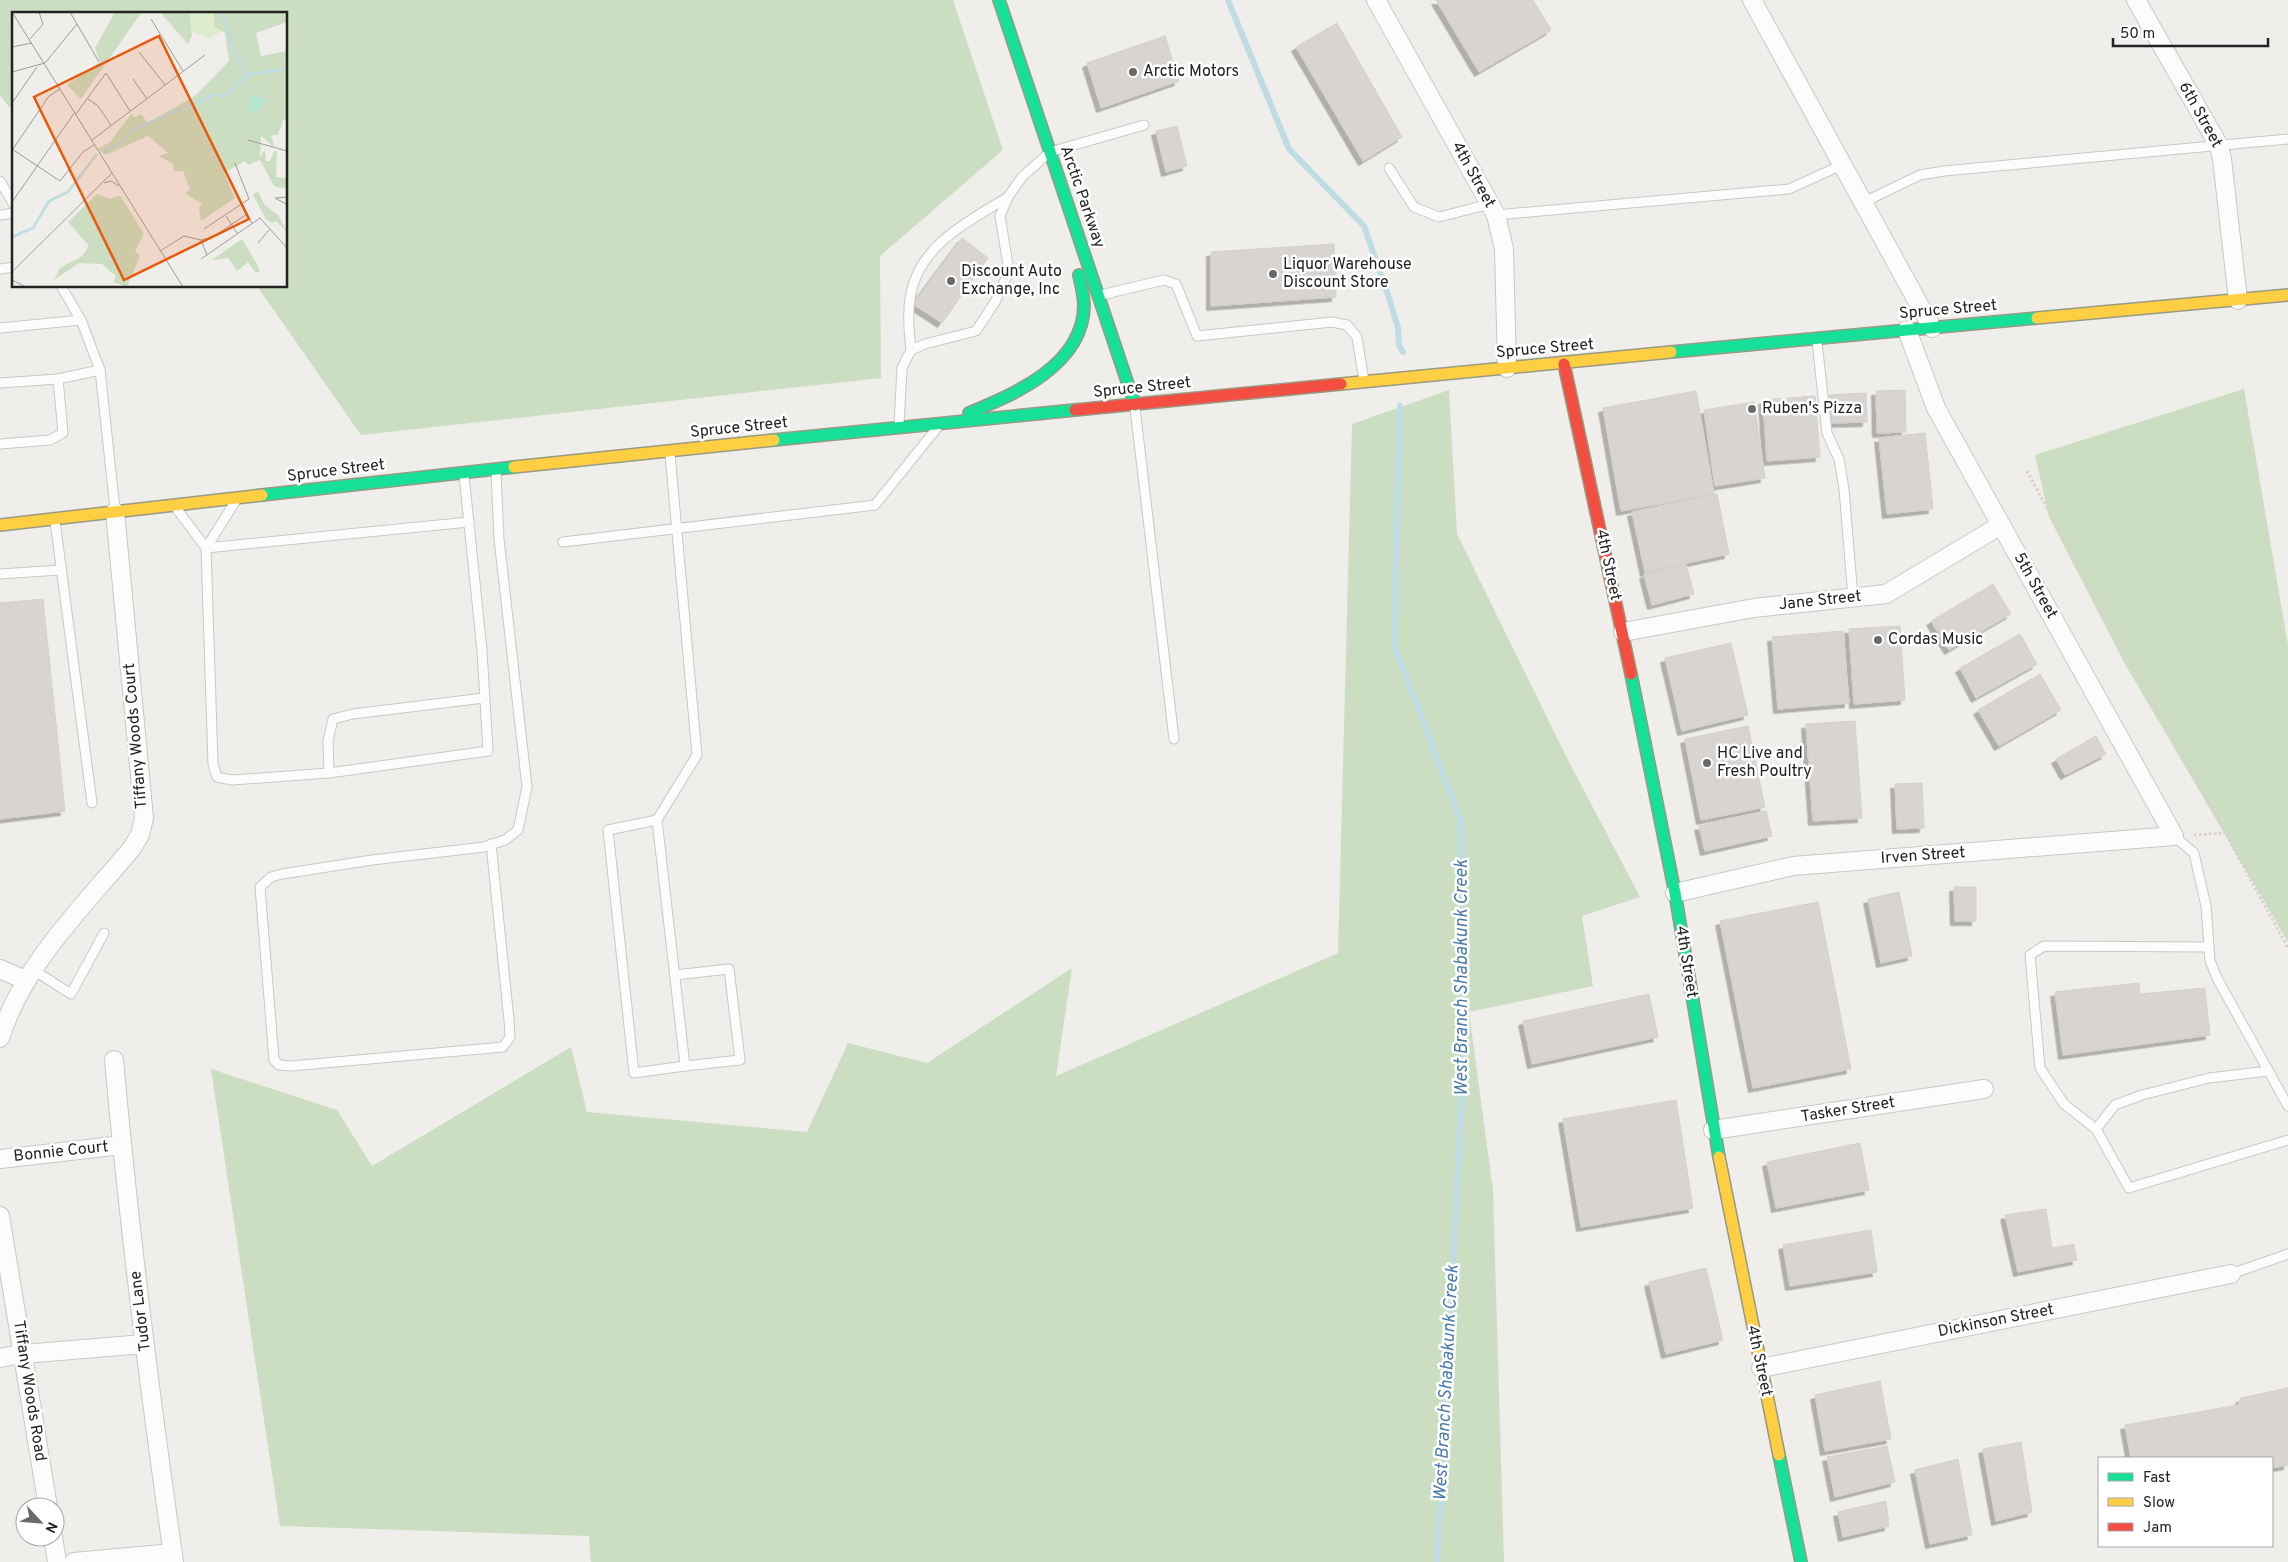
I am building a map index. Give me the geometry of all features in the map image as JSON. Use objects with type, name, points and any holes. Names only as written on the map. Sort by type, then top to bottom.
[{"type":"street","name":"Arctic Parkway","points":[[999,0],[1135,405]]},
{"type":"street","name":"4th Street","points":[[1376,0],[1493,209],[1504,249],[1507,368]]},
{"type":"street","points":[[1752,0],[1844,164],[1932,328]]},
{"type":"street","name":"6th Street","points":[[2136,0],[2219,146],[2222,158],[2238,300]]},
{"type":"street","points":[[940,424],[1002,399],[1040,379],[1059,361],[1081,324],[1084,308],[1081,284],[1050,152]]},
{"type":"street","name":"Spruce Street","points":[[0,525],[463,472],[1364,381],[1564,364],[2288,295]]},
{"type":"street","name":"5th Street","points":[[1907,330],[1936,408],[2174,836]]},
{"type":"street","name":"4th Street","points":[[1564,364],[1623,632],[1675,893],[1713,1130],[1801,1562]]},
{"type":"street","name":"Tiffany Woods Court","points":[[29,974],[42,953],[132,848],[140,835],[144,818],[115,512]]},
{"type":"street","name":"Jane Street","points":[[1623,632],[1754,608],[1886,594],[2001,525]]},
{"type":"street","name":"Irven Street","points":[[1675,893],[1793,866],[2174,836]]},
{"type":"street","points":[[0,969],[29,974],[7,1015],[0,1038]]},
{"type":"street","name":"Tudor Lane","points":[[114,1060],[144,1344],[174,1557]]},
{"type":"street","name":"Tasker Street","points":[[1713,1130],[1984,1089]]},
{"type":"street","name":"Bonnie Court","points":[[0,1159],[122,1145]]},
{"type":"street","name":"Tiffany Woods Road","points":[[0,1216],[46,1497]]},
{"type":"street","name":"Dickinson Street","points":[[1761,1368],[2231,1274]]},
{"type":"street","points":[[0,1358],[23,1354],[144,1344]]},
{"type":"street","points":[[55,1547],[57,1562]]},
{"type":"street","points":[[74,1562],[174,1557]]},
{"type":"lane","points":[[911,350],[925,344],[976,332],[995,302],[1009,272],[1000,216],[1008,197],[1022,177],[1050,152],[1144,125]]},
{"type":"lane","points":[[1864,202],[1920,175],[1944,171],[2288,139]]},
{"type":"lane","points":[[1389,168],[1414,207],[1439,217],[1493,209],[1789,189],[1844,164]]},
{"type":"lane","points":[[0,181],[12,202]]},
{"type":"lane","points":[[899,428],[902,368],[911,350],[908,314],[911,293],[919,269],[941,241],[959,227],[1008,197]]},
{"type":"lane","points":[[1098,296],[1164,280],[1176,284],[1197,336],[1332,322],[1347,325],[1357,337],[1364,381]]},
{"type":"lane","points":[[62,288],[81,320],[100,370],[115,512]]},
{"type":"lane","points":[[0,328],[81,320]]},
{"type":"lane","points":[[1816,339],[1827,433],[1839,459],[1844,489],[1852,598]]},
{"type":"lane","points":[[0,383],[58,379],[100,370]]},
{"type":"lane","points":[[0,444],[50,440],[63,433],[58,379]]},
{"type":"lane","points":[[1135,405],[1174,739]]},
{"type":"lane","points":[[563,542],[875,505],[940,424]]},
{"type":"lane","points":[[670,451],[697,755],[657,820],[686,1066]]},
{"type":"lane","points":[[491,844],[509,1020],[510,1037],[503,1047],[291,1066],[279,1065],[274,1060],[260,887],[271,877],[282,874],[491,844],[505,840],[518,830],[527,787],[499,539],[496,469]]},
{"type":"lane","points":[[237,499],[206,548],[213,764],[218,777],[232,780],[329,773],[488,751],[482,651],[463,472]]},
{"type":"lane","points":[[175,506],[206,548]]},
{"type":"lane","points":[[55,519],[60,570],[92,803]]},
{"type":"lane","points":[[206,548],[469,522]]},
{"type":"lane","points":[[0,574],[60,570]]},
{"type":"lane","points":[[329,773],[328,741],[333,719],[353,714],[484,698]]},
{"type":"lane","points":[[657,820],[608,830],[634,1073],[740,1060],[729,969],[675,975]]},
{"type":"lane","points":[[2174,836],[2194,853],[2206,906],[2210,961],[2218,980],[2288,1106]]},
{"type":"lane","points":[[29,974],[71,994],[104,933]]},
{"type":"lane","points":[[2208,947],[2044,946],[2030,955],[2040,1068],[2064,1104],[2096,1128],[2129,1188],[2288,1140]]},
{"type":"lane","points":[[2096,1128],[2116,1104],[2142,1095],[2209,1078],[2268,1071]]},
{"type":"lane","points":[[2231,1274],[2288,1254]]},
{"type":"path","points":[[2027,471],[2288,948]]},
{"type":"path","points":[[2174,836],[2224,833]]},
{"type":"green space","points":[[0,0],[953,0],[1003,150],[880,256],[881,378],[361,435],[258,288],[288,288],[288,12],[12,12],[12,110],[0,96]]},
{"type":"green space","points":[[2244,389],[2288,645],[2288,942],[2125,664],[2049,517],[2035,455]]},
{"type":"green space","points":[[1449,390],[1457,534],[1566,756],[1640,897],[1582,916],[1593,986],[1469,1012],[1493,1190],[1504,1562],[591,1562],[589,1536],[280,1526],[211,1069],[337,1110],[372,1166],[571,1047],[587,1112],[807,1132],[848,1043],[927,1063],[1072,968],[1056,1076],[1338,953],[1352,424]]},
{"type":"building","points":[[1436,0],[1533,0],[1551,30],[1479,72]]},
{"type":"building","points":[[1337,23],[1402,137],[1363,161],[1296,47]]},
{"type":"building","name":"Arctic Motors","points":[[1165,36],[1179,81],[1101,108],[1087,63]]},
{"type":"building","points":[[1177,126],[1187,166],[1166,172],[1156,131]]},
{"type":"building","name":"Discount Auto Exchange, Inc","points":[[962,238],[988,258],[942,323],[913,304]]},
{"type":"building","name":"Liquor Warehouse Discount Store","points":[[1334,244],[1336,297],[1211,306],[1211,252]]},
{"type":"building","points":[[1905,390],[1906,432],[1877,433],[1876,391]]},
{"type":"building","points":[[1696,391],[1714,494],[1621,511],[1603,408]]},
{"type":"building","points":[[1866,393],[1867,422],[1830,423],[1829,395]]},
{"type":"building","points":[[1815,396],[1820,457],[1767,461],[1763,400]]},
{"type":"building","points":[[1754,402],[1765,478],[1715,486],[1704,410]]},
{"type":"building","points":[[1925,433],[1933,509],[1887,514],[1879,438]]},
{"type":"building","points":[[1717,494],[1729,554],[1645,572],[1632,512]]},
{"type":"building","points":[[1686,564],[1694,594],[1652,605],[1644,574]]},
{"type":"building","points":[[1993,584],[2011,614],[1949,650],[1931,621]]},
{"type":"building","points":[[43,599],[65,811],[0,819],[0,603]]},
{"type":"building","points":[[1900,626],[1905,700],[1854,704],[1849,629]]},
{"type":"building","points":[[1843,631],[1849,703],[1778,709],[1772,637]]},
{"type":"building","points":[[2020,634],[2037,664],[1976,698],[1960,668]]},
{"type":"building","points":[[1731,643],[1748,715],[1682,731],[1665,658]]},
{"type":"building","points":[[2040,674],[2061,710],[1999,746],[1978,710]]},
{"type":"building","points":[[1855,721],[1862,818],[1813,821],[1806,724]]},
{"type":"building","points":[[1748,726],[1765,807],[1701,820],[1685,739]]},
{"type":"building","points":[[2096,736],[2106,754],[2065,775],[2056,759]]},
{"type":"building","points":[[1922,783],[1924,828],[1897,829],[1895,784]]},
{"type":"building","points":[[1766,811],[1772,836],[1705,851],[1699,826]]},
{"type":"building","points":[[1954,887],[1976,887],[1976,921],[1955,921]]},
{"type":"building","points":[[1899,892],[1912,956],[1881,963],[1868,899]]},
{"type":"building","points":[[1818,902],[1851,1069],[1753,1088],[1720,921]]},
{"type":"building","points":[[2139,983],[2140,994],[2205,988],[2210,1035],[2063,1055],[2055,992]]},
{"type":"building","points":[[1649,994],[1658,1037],[1532,1064],[1523,1021]]},
{"type":"building","points":[[1676,1100],[1693,1208],[1581,1227],[1563,1119]]},
{"type":"building","points":[[1860,1143],[1869,1190],[1776,1208],[1767,1162]]},
{"type":"building","points":[[2046,1209],[2052,1248],[2074,1244],[2077,1260],[2018,1272],[2005,1215]]},
{"type":"building","points":[[1871,1230],[1877,1272],[1790,1286],[1783,1245]]},
{"type":"building","points":[[1706,1268],[1723,1340],[1666,1354],[1649,1282]]},
{"type":"building","points":[[1880,1381],[1891,1439],[1825,1451],[1815,1395]]},
{"type":"building","points":[[2288,1388],[2288,1465],[2273,1468],[2273,1457],[2131,1457],[2125,1425],[2238,1405],[2241,1398]]},
{"type":"building","points":[[2021,1442],[2032,1512],[1996,1521],[1983,1449]]},
{"type":"building","points":[[1887,1446],[1895,1482],[1835,1497],[1827,1457]]},
{"type":"building","points":[[1958,1459],[1972,1535],[1930,1544],[1915,1470]]},
{"type":"building","points":[[1886,1501],[1889,1526],[1843,1537],[1838,1512]]},
{"type":"waterway","name":"West Branch Shabakunk Creek","points":[[1228,0],[1289,149],[1364,226],[1389,298],[1398,328],[1399,345],[1403,352]]},
{"type":"waterway","name":"West Branch Shabakunk Creek","points":[[1400,406],[1394,645],[1461,821],[1463,1076],[1437,1562]]},
{"type":"traffic: fast","points":[[999,0],[1135,405]]},
{"type":"traffic: fast","points":[[969,413],[1006,397],[1025,386],[1059,361],[1072,345],[1081,327],[1084,306],[1079,275]]},
{"type":"traffic: fast","points":[[1671,352],[2037,318]]},
{"type":"traffic: fast","points":[[774,440],[1075,410]]},
{"type":"traffic: fast","points":[[262,495],[514,467]]},
{"type":"traffic: fast","points":[[1631,674],[1675,893],[1719,1157]]},
{"type":"traffic: fast","points":[[1779,1455],[1801,1562]]},
{"type":"traffic: slow","points":[[2037,318],[2288,295]]},
{"type":"traffic: slow","points":[[1341,384],[1671,352]]},
{"type":"traffic: slow","points":[[514,467],[774,440]]},
{"type":"traffic: slow","points":[[0,525],[262,495]]},
{"type":"traffic: slow","points":[[1719,1157],[1779,1455]]},
{"type":"traffic: jam","points":[[1564,364],[1631,674]]},
{"type":"traffic: jam","points":[[1075,410],[1341,384]]},
{"type":"place","name":"Arctic Motors","points":[[1133,72]]},
{"type":"place","name":"Liquor Warehouse Discount Store","points":[[1273,274]]},
{"type":"place","name":"Discount Auto Exchange, Inc","points":[[951,281]]},
{"type":"place","name":"Ruben's Pizza","points":[[1752,409]]},
{"type":"place","name":"Cordas Music","points":[[1878,640]]},
{"type":"place","name":"HC Live and Fresh Poultry","points":[[1707,763]]}]
